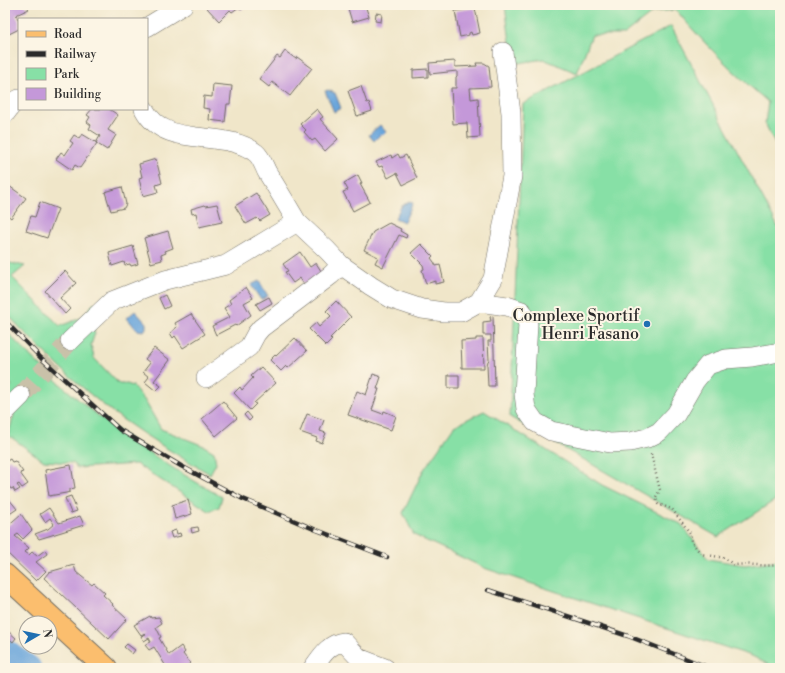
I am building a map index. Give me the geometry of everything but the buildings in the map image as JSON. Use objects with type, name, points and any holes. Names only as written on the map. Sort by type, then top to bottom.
[{"type":"main road","points":[[5,575],[106,668]]},
{"type":"street","points":[[148,26],[183,5]]},
{"type":"street","points":[[145,110],[149,118],[158,127],[172,133],[240,143],[257,154],[297,222],[341,265],[392,300],[422,309],[461,312],[479,302],[493,279],[512,176],[511,113],[503,52]]},
{"type":"street","points":[[5,114],[14,102],[18,100]]},
{"type":"street","points":[[70,341],[112,302],[165,280],[226,265],[297,222]]},
{"type":"street","points":[[206,378],[249,347],[261,328],[331,275],[341,265]]},
{"type":"street","points":[[479,302],[507,306],[522,311],[528,324],[524,394],[526,409],[536,422],[551,431],[610,443],[630,442],[647,438],[659,432],[676,414],[695,381],[708,365],[726,359],[752,357],[780,352]]},
{"type":"street","points":[[5,412],[21,396]]},
{"type":"street","points":[[313,668],[330,647],[337,642],[344,642],[359,658],[385,668]]},
{"type":"path","points":[[647,438],[660,490],[656,497],[658,504],[672,510],[690,533],[691,542],[701,554],[725,558],[734,565],[746,563],[769,566],[780,565]]},
{"type":"green space","points":[[505,5],[780,5],[780,145],[776,146],[765,123],[768,102],[720,58],[676,10],[653,12],[624,35],[592,35],[577,73],[543,59],[513,64]]},
{"type":"green space","name":"Complexe Sportif Henri Fasano","points":[[671,26],[780,231],[780,497],[718,537],[510,417],[523,104]]},
{"type":"green space","points":[[5,262],[25,266],[12,277],[60,326],[81,318],[94,303],[96,305],[95,333],[91,345],[94,358],[119,384],[133,386],[145,401],[161,429],[204,446],[214,452],[216,463],[210,474],[154,441],[106,407],[61,368],[5,312]]},
{"type":"green space","points":[[5,330],[54,379],[107,422],[162,461],[222,497],[219,507],[209,511],[136,464],[77,468],[73,463],[44,461],[8,435],[14,415],[5,402],[5,393],[12,385],[5,378]]},
{"type":"green space","points":[[484,411],[602,485],[681,524],[708,559],[745,565],[780,560],[780,668],[775,668],[752,656],[487,569],[414,535],[403,513],[423,471],[454,426]]},
{"type":"water","points":[[328,90],[335,93],[341,108],[334,112],[325,91]]},
{"type":"water","points":[[380,125],[386,132],[383,135],[381,134],[374,141],[369,135]]},
{"type":"water","points":[[409,201],[413,203],[404,222],[395,218],[401,207]]},
{"type":"water","points":[[259,281],[268,296],[261,300],[251,285]]},
{"type":"water","points":[[135,311],[146,323],[146,328],[144,331],[137,330],[127,318]]},
{"type":"waterway","points":[[5,651],[29,668]]},
{"type":"tunnel","points":[[21,396],[70,341]]},
{"type":"railway","points":[[5,321],[41,358],[120,430],[181,466],[243,499],[314,529],[387,557]]},
{"type":"railway","points":[[488,590],[628,636],[710,668]]},
{"type":"place","name":"Complexe Sportif Henri Fasano","points":[[647,324]]}]
